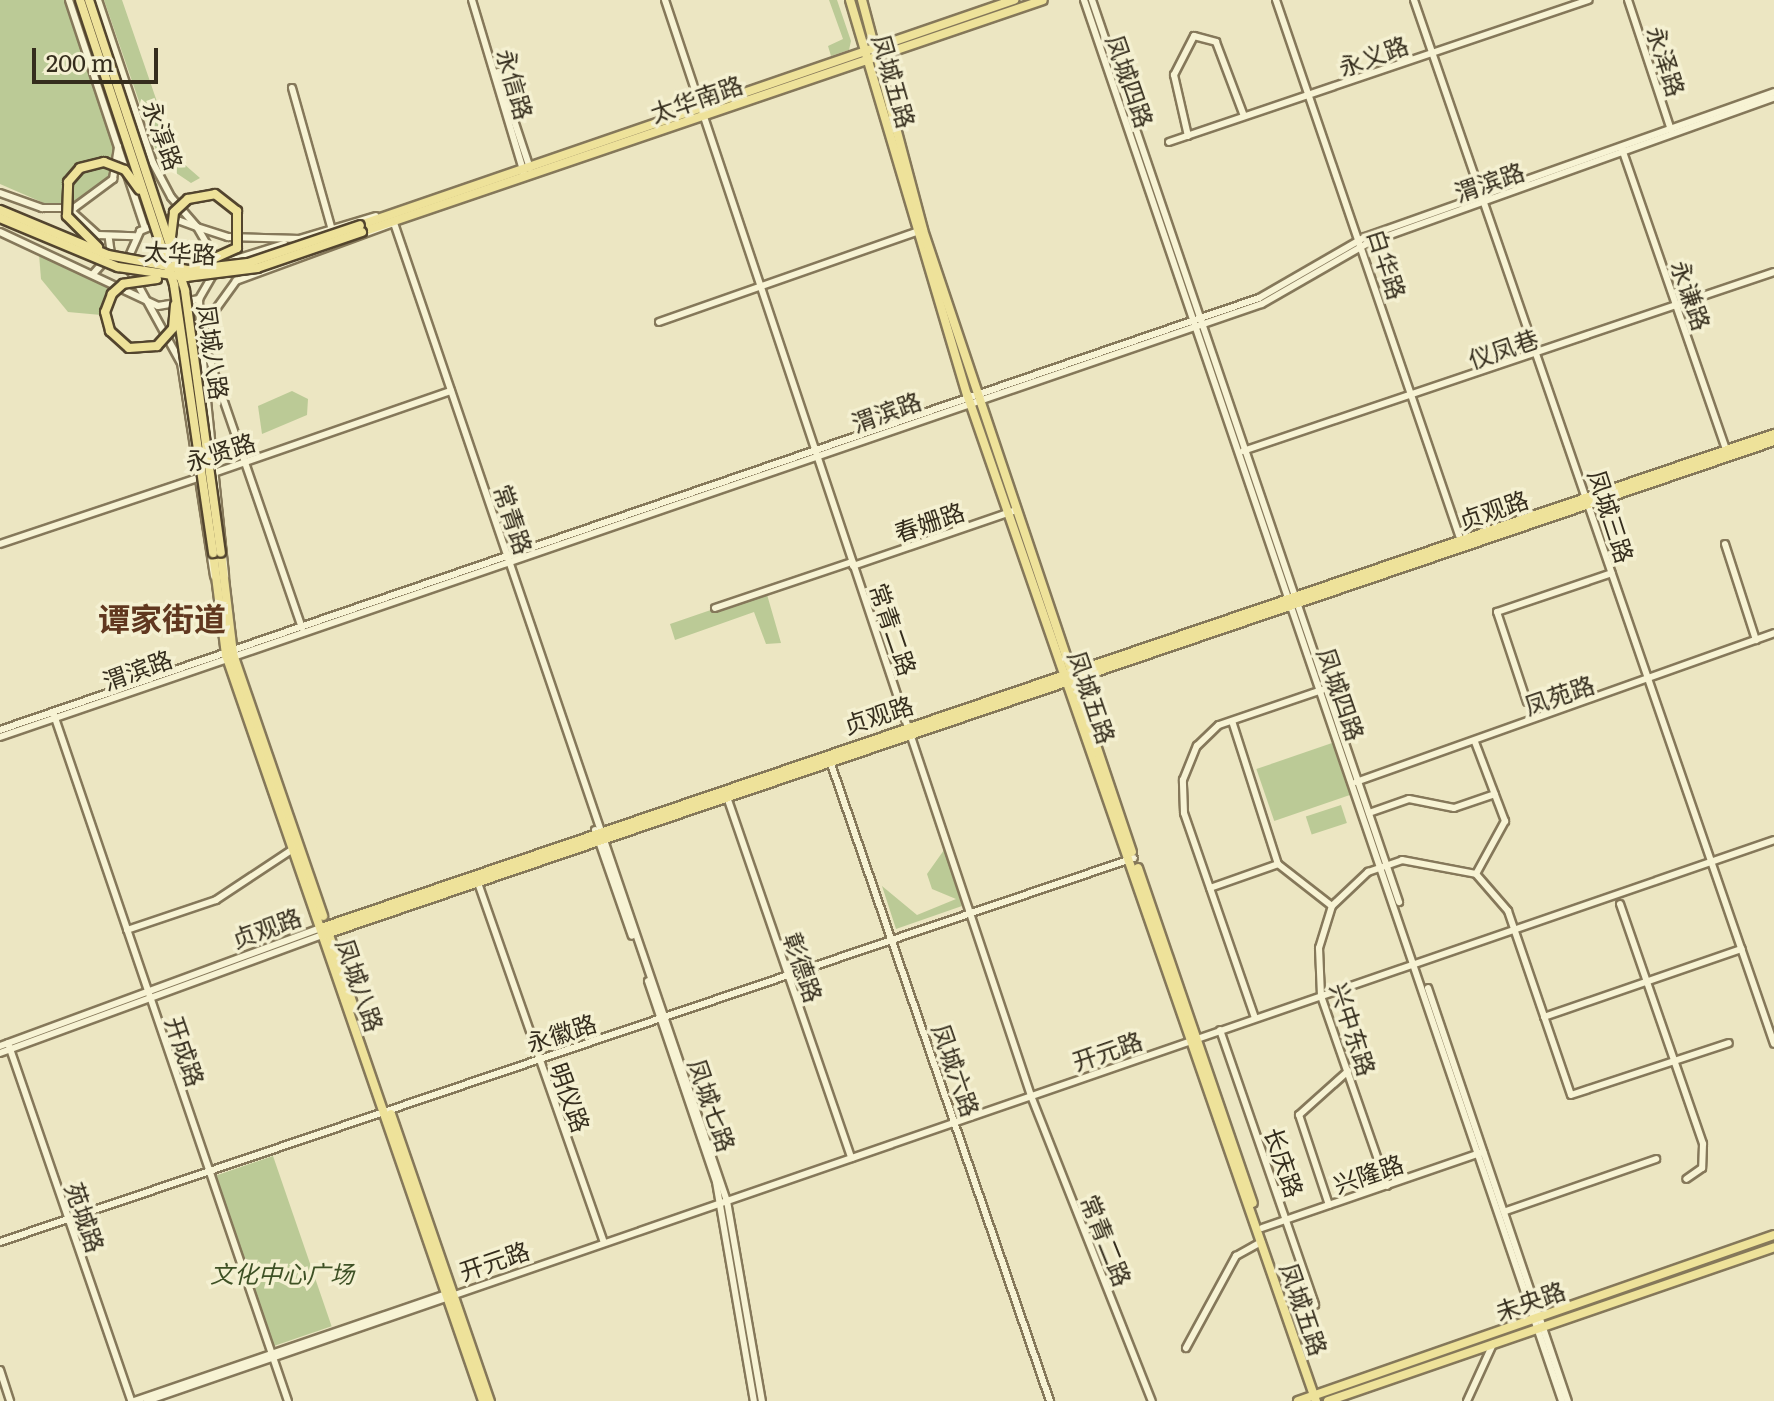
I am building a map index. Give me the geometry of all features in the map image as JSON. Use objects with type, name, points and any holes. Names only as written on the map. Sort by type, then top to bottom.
[{"type":"main road","name":"凤城八路","points":[[80,0],[174,285],[217,553]]},
{"type":"main road","name":"凤城八路","points":[[89,0],[173,254],[192,330],[229,652],[483,1401]]},
{"type":"main road","name":"凤城五路","points":[[850,0],[873,53]]},
{"type":"main road","name":"凤城五路","points":[[862,0],[919,231],[972,396],[1317,1398]]},
{"type":"main road","name":"太华南路","points":[[361,228],[702,113],[1014,0]]},
{"type":"main road","name":"太华南路","points":[[873,53],[1043,0]]},
{"type":"main road","points":[[108,255],[67,216],[68,182],[93,162],[113,163],[149,205]]},
{"type":"main road","points":[[173,254],[172,223],[179,206],[203,193],[227,200],[240,222],[237,248],[188,270]]},
{"type":"main road","name":"太华路","points":[[0,210],[108,255],[188,270],[248,263],[361,228]]},
{"type":"main road","name":"太华路","points":[[0,218],[118,267],[200,277],[257,268],[361,228]]},
{"type":"main road","points":[[174,285],[167,339],[138,350],[110,331],[105,312],[123,284],[200,277]]},
{"type":"main road","name":"贞观路","points":[[324,930],[599,833],[909,729],[1070,679],[1727,453],[1774,434]]},
{"type":"main road","name":"贞观路","points":[[1727,453],[1774,441]]},
{"type":"main road","name":"贞观路","points":[[1294,602],[1461,541],[1588,501]]},
{"type":"main road","name":"凤城五路","points":[[1193,1038],[1262,1228],[1317,1398]]},
{"type":"main road","name":"未央路","points":[[1328,1401],[1493,1344],[1541,1322],[1774,1235]]},
{"type":"main road","name":"未央路","points":[[1298,1401],[1317,1398],[1774,1247]]},
{"type":"main road","name":"凤城八路","points":[[448,1294],[490,1401]]},
{"type":"street","name":"永淳路","points":[[69,0],[117,134],[145,228]]},
{"type":"street","name":"永淳路","points":[[98,0],[160,180],[197,227]]},
{"type":"street","name":"永信路","points":[[474,0],[528,172]]},
{"type":"street","name":"常青二路","points":[[665,0],[1031,1096],[1152,1401]]},
{"type":"street","name":"凤城四路","points":[[1084,0],[1243,451],[1355,782],[1369,813],[1384,865]]},
{"type":"street","name":"凤城四路","points":[[1092,0],[1197,321]]},
{"type":"street","name":"白华路","points":[[1276,0],[1308,98],[1362,242],[1461,541]]},
{"type":"street","name":"凤城三路","points":[[1414,0],[1486,198],[1774,1044]]},
{"type":"street","name":"永义路","points":[[1169,142],[1308,98],[1435,51],[1589,0]]},
{"type":"street","name":"永泽路","points":[[1628,0],[1671,131]]},
{"type":"street","points":[[1188,136],[1174,75],[1194,36],[1216,42],[1244,116]]},
{"type":"street","points":[[292,88],[331,227]]},
{"type":"street","name":"渭滨路","points":[[0,737],[229,652],[816,453],[972,396],[1289,292],[1362,242],[1774,95]]},
{"type":"street","points":[[106,108],[113,112],[132,101]]},
{"type":"street","points":[[57,208],[96,197],[113,179],[117,134]]},
{"type":"street","name":"永谦路","points":[[1622,148],[1727,453]]},
{"type":"street","points":[[0,193],[57,208],[108,238],[135,236]]},
{"type":"street","points":[[144,301],[126,263],[135,236],[145,228],[172,218],[247,243],[300,239]]},
{"type":"street","points":[[0,232],[144,301],[172,308],[199,299],[216,263],[331,227],[393,219]]},
{"type":"street","points":[[302,628],[200,331],[236,281],[393,219]]},
{"type":"street","name":"常青路","points":[[393,219],[599,833]]},
{"type":"street","points":[[197,227],[216,263]]},
{"type":"street","points":[[659,322],[919,231]]},
{"type":"street","points":[[93,274],[111,254],[108,238]]},
{"type":"street","name":"仪凤巷","points":[[1243,451],[1412,398],[1774,272]]},
{"type":"street","name":"凤城八路","points":[[199,299],[205,380],[229,564],[220,579]]},
{"type":"street","name":"凤城八路","points":[[144,301],[171,338],[183,377],[197,478],[220,579]]},
{"type":"street","points":[[183,377],[205,380]]},
{"type":"street","name":"永贤路","points":[[0,544],[451,391]]},
{"type":"street","name":"春姗路","points":[[715,608],[1013,512]]},
{"type":"street","points":[[1725,544],[1756,640]]},
{"type":"street","points":[[1527,702],[1497,612],[1612,573]]},
{"type":"street","name":"凤城四路","points":[[1294,602],[1505,1212],[1565,1401]]},
{"type":"street","name":"凤苑路","points":[[1355,782],[1649,681],[1774,633]]},
{"type":"street","points":[[1255,1018],[1184,813],[1183,780],[1206,736],[1232,721],[1322,690]]},
{"type":"street","name":"渭滨路","points":[[0,730],[54,715]]},
{"type":"street","name":"开成路","points":[[54,715],[288,1401]]},
{"type":"street","points":[[1232,721],[1278,864],[1332,906],[1384,865],[1421,859],[1476,874],[1500,898],[1515,929],[1571,1095],[1729,1043]]},
{"type":"street","points":[[1475,742],[1505,821],[1476,874]]},
{"type":"street","name":"凤城六路","points":[[828,756],[1050,1401]]},
{"type":"street","name":"彰德路","points":[[725,791],[851,1158]]},
{"type":"street","points":[[1369,813],[1409,799],[1454,808],[1495,794]]},
{"type":"street","name":"凤城七路","points":[[599,833],[724,1202],[762,1401]]},
{"type":"street","name":"开元路","points":[[147,1401],[448,1294],[1774,840]]},
{"type":"street","points":[[127,930],[216,900],[296,847]]},
{"type":"street","name":"永徽路","points":[[0,1242],[1132,859]]},
{"type":"street","points":[[1210,888],[1278,864]]},
{"type":"street","name":"明仪路","points":[[476,875],[604,1242]]},
{"type":"street","points":[[1620,904],[1705,1157],[1686,1179]]},
{"type":"street","name":"兴中东路","points":[[1332,906],[1319,948],[1321,996],[1387,1186]]},
{"type":"street","name":"贞观路","points":[[0,1053],[9,1046],[324,930]]},
{"type":"street","points":[[1544,1017],[1742,949]]},
{"type":"street","name":"长庆路","points":[[1220,1030],[1315,1305]]},
{"type":"street","name":"贞观路","points":[[0,1046],[9,1046]]},
{"type":"street","name":"苑城路","points":[[9,1046],[133,1401]]},
{"type":"street","points":[[1329,1205],[1299,1115],[1348,1071]]},
{"type":"street","name":"兴隆路","points":[[1262,1228],[1484,1152]]},
{"type":"street","points":[[1505,1212],[1656,1159]]},
{"type":"street","name":"凤城七路","points":[[724,1202],[754,1401]]},
{"type":"street","points":[[1186,1348],[1236,1256],[1261,1242]]},
{"type":"street","points":[[1467,1401],[1493,1344]]},
{"type":"street","name":"开元路","points":[[133,1401],[273,1356]]},
{"type":"street","points":[[0,1370],[10,1401]]},
{"type":"green space","points":[[0,0],[66,0],[120,158],[98,191],[76,203],[53,207],[0,184]]},
{"type":"green space","points":[[104,0],[122,0],[176,157],[200,178],[191,183],[160,162]]},
{"type":"green space","points":[[829,0],[837,0],[851,41],[849,50],[831,56],[828,46],[843,39]]},
{"type":"green space","points":[[39,254],[108,287],[101,315],[68,312],[41,279]]},
{"type":"green space","points":[[292,391],[308,399],[307,415],[262,434],[258,406]]},
{"type":"green space","points":[[766,591],[781,643],[766,644],[754,612],[675,640],[670,624]]},
{"type":"green space","points":[[1332,743],[1350,795],[1274,821],[1256,769]]},
{"type":"green space","points":[[1341,805],[1347,823],[1312,835],[1306,816]]},
{"type":"green space","points":[[944,850],[962,906],[896,929],[882,886],[917,915],[956,899],[932,889],[927,874]]},
{"type":"green space","name":"文化中心广场","points":[[273,1156],[332,1326],[274,1346],[215,1176]]},
{"type":"district","name":"谭家街道","points":[[162,617]]}]
